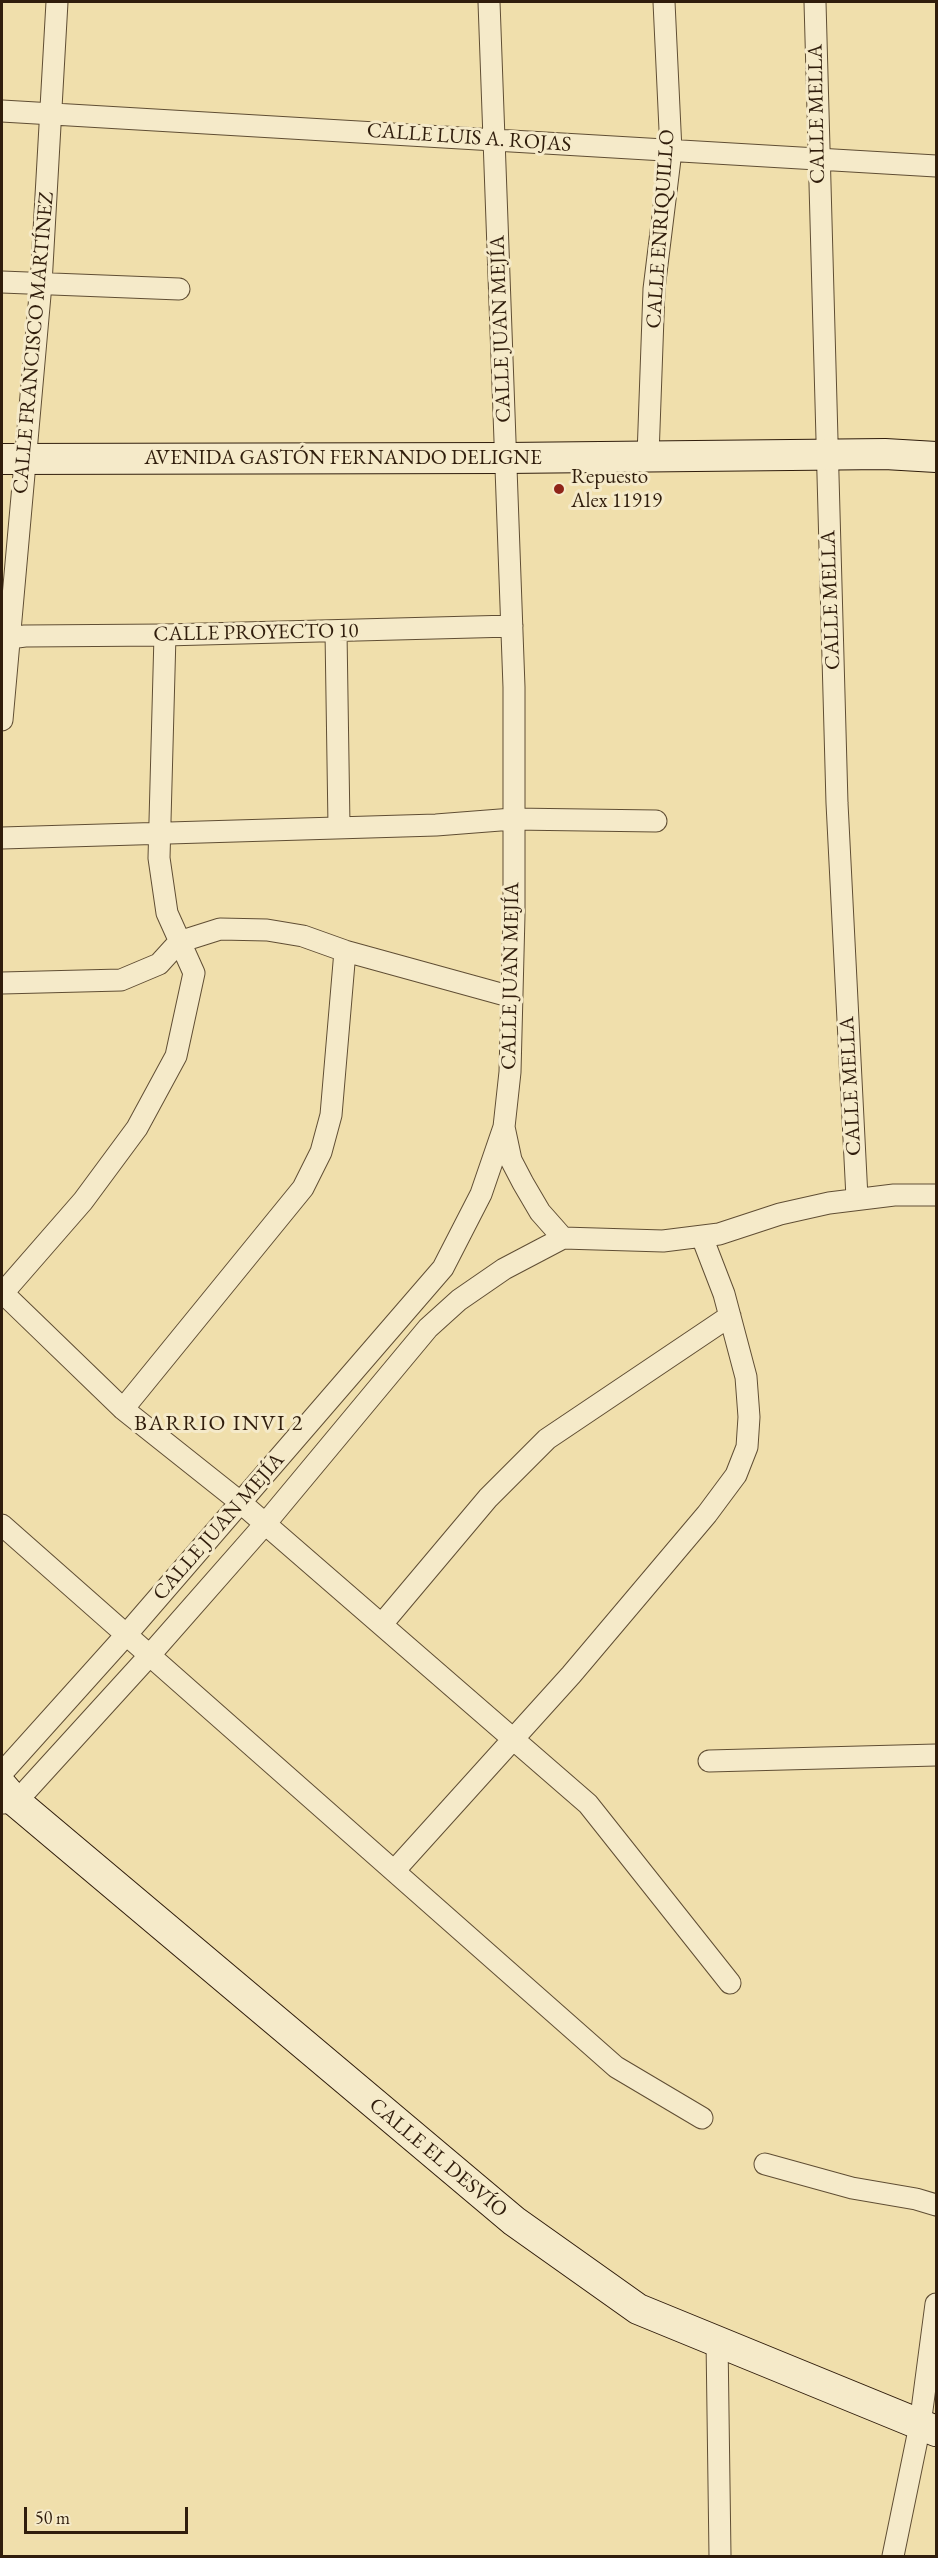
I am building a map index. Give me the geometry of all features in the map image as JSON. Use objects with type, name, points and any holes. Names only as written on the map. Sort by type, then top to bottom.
[{"type":"street","name":"CALLE FRANCISCO MARTÍNEZ","points":[[2,720],[13,458],[41,284],[57,2]]},
{"type":"street","name":"CALLE JUAN MEJÍA","points":[[2,1773],[126,1635],[443,1268],[481,1194],[504,1127],[510,1072],[512,997],[512,626],[489,2]]},
{"type":"street","name":"CALLE ENRIQUILLO","points":[[648,456],[654,289],[670,151],[664,2]]},
{"type":"street","name":"CALLE MELLA","points":[[815,2],[837,803],[857,1198]]},
{"type":"street","name":"CALLE LUIS A. ROJAS","points":[[2,111],[936,166]]},
{"type":"street","points":[[2,282],[179,289]]},
{"type":"street","name":"AVENIDA GASTÓN FERNANDO DELIGNE","points":[[13,458],[506,458],[885,454],[936,457]]},
{"type":"street","name":"CALLE PROYECTO 10","points":[[6,639],[25,636],[336,632],[512,626]]},
{"type":"street","points":[[336,632],[339,826]]},
{"type":"street","points":[[165,635],[158,832],[167,913],[194,973],[176,1056],[137,1128],[90,1192],[2,1293],[123,1409],[240,1502],[588,1804],[730,1983]]},
{"type":"street","points":[[2,838],[339,826],[436,825],[513,819],[656,821]]},
{"type":"street","points":[[2,983],[121,980],[159,964],[179,942],[220,929],[267,930],[303,936],[345,951],[512,997]]},
{"type":"street","points":[[123,1409],[303,1188],[321,1152],[330,1115],[345,951]]},
{"type":"street","points":[[504,1127],[511,1160],[523,1183],[540,1212],[563,1238],[663,1241],[702,1237],[719,1234],[780,1214],[857,1198],[936,1195]]},
{"type":"street","points":[[394,1870],[571,1675],[707,1514],[736,1475],[747,1447],[749,1417],[746,1377],[724,1294],[702,1237]]},
{"type":"street","name":"CALLE JUAN MEJÍA","points":[[6,1797],[149,1656],[265,1524],[428,1328],[459,1300],[504,1269],[563,1238]]},
{"type":"street","points":[[382,1624],[488,1498],[547,1439],[730,1316]]},
{"type":"street","points":[[2,1525],[616,2067],[702,2118]]},
{"type":"street","points":[[710,1761],[936,1755]]},
{"type":"street","name":"CALLE EL DESVÍO","points":[[6,1797],[514,2221],[638,2309],[928,2428]]},
{"type":"street","points":[[765,2164],[852,2188],[916,2199],[936,2205]]},
{"type":"street","points":[[893,2556],[928,2428],[936,2304]]},
{"type":"street","points":[[717,2340],[720,2556]]},
{"type":"place","name":"Repuesto Alex 11919","points":[[559,489]]},
{"type":"district","name":"BARRIO INVI 2","points":[[219,1424]]}]
